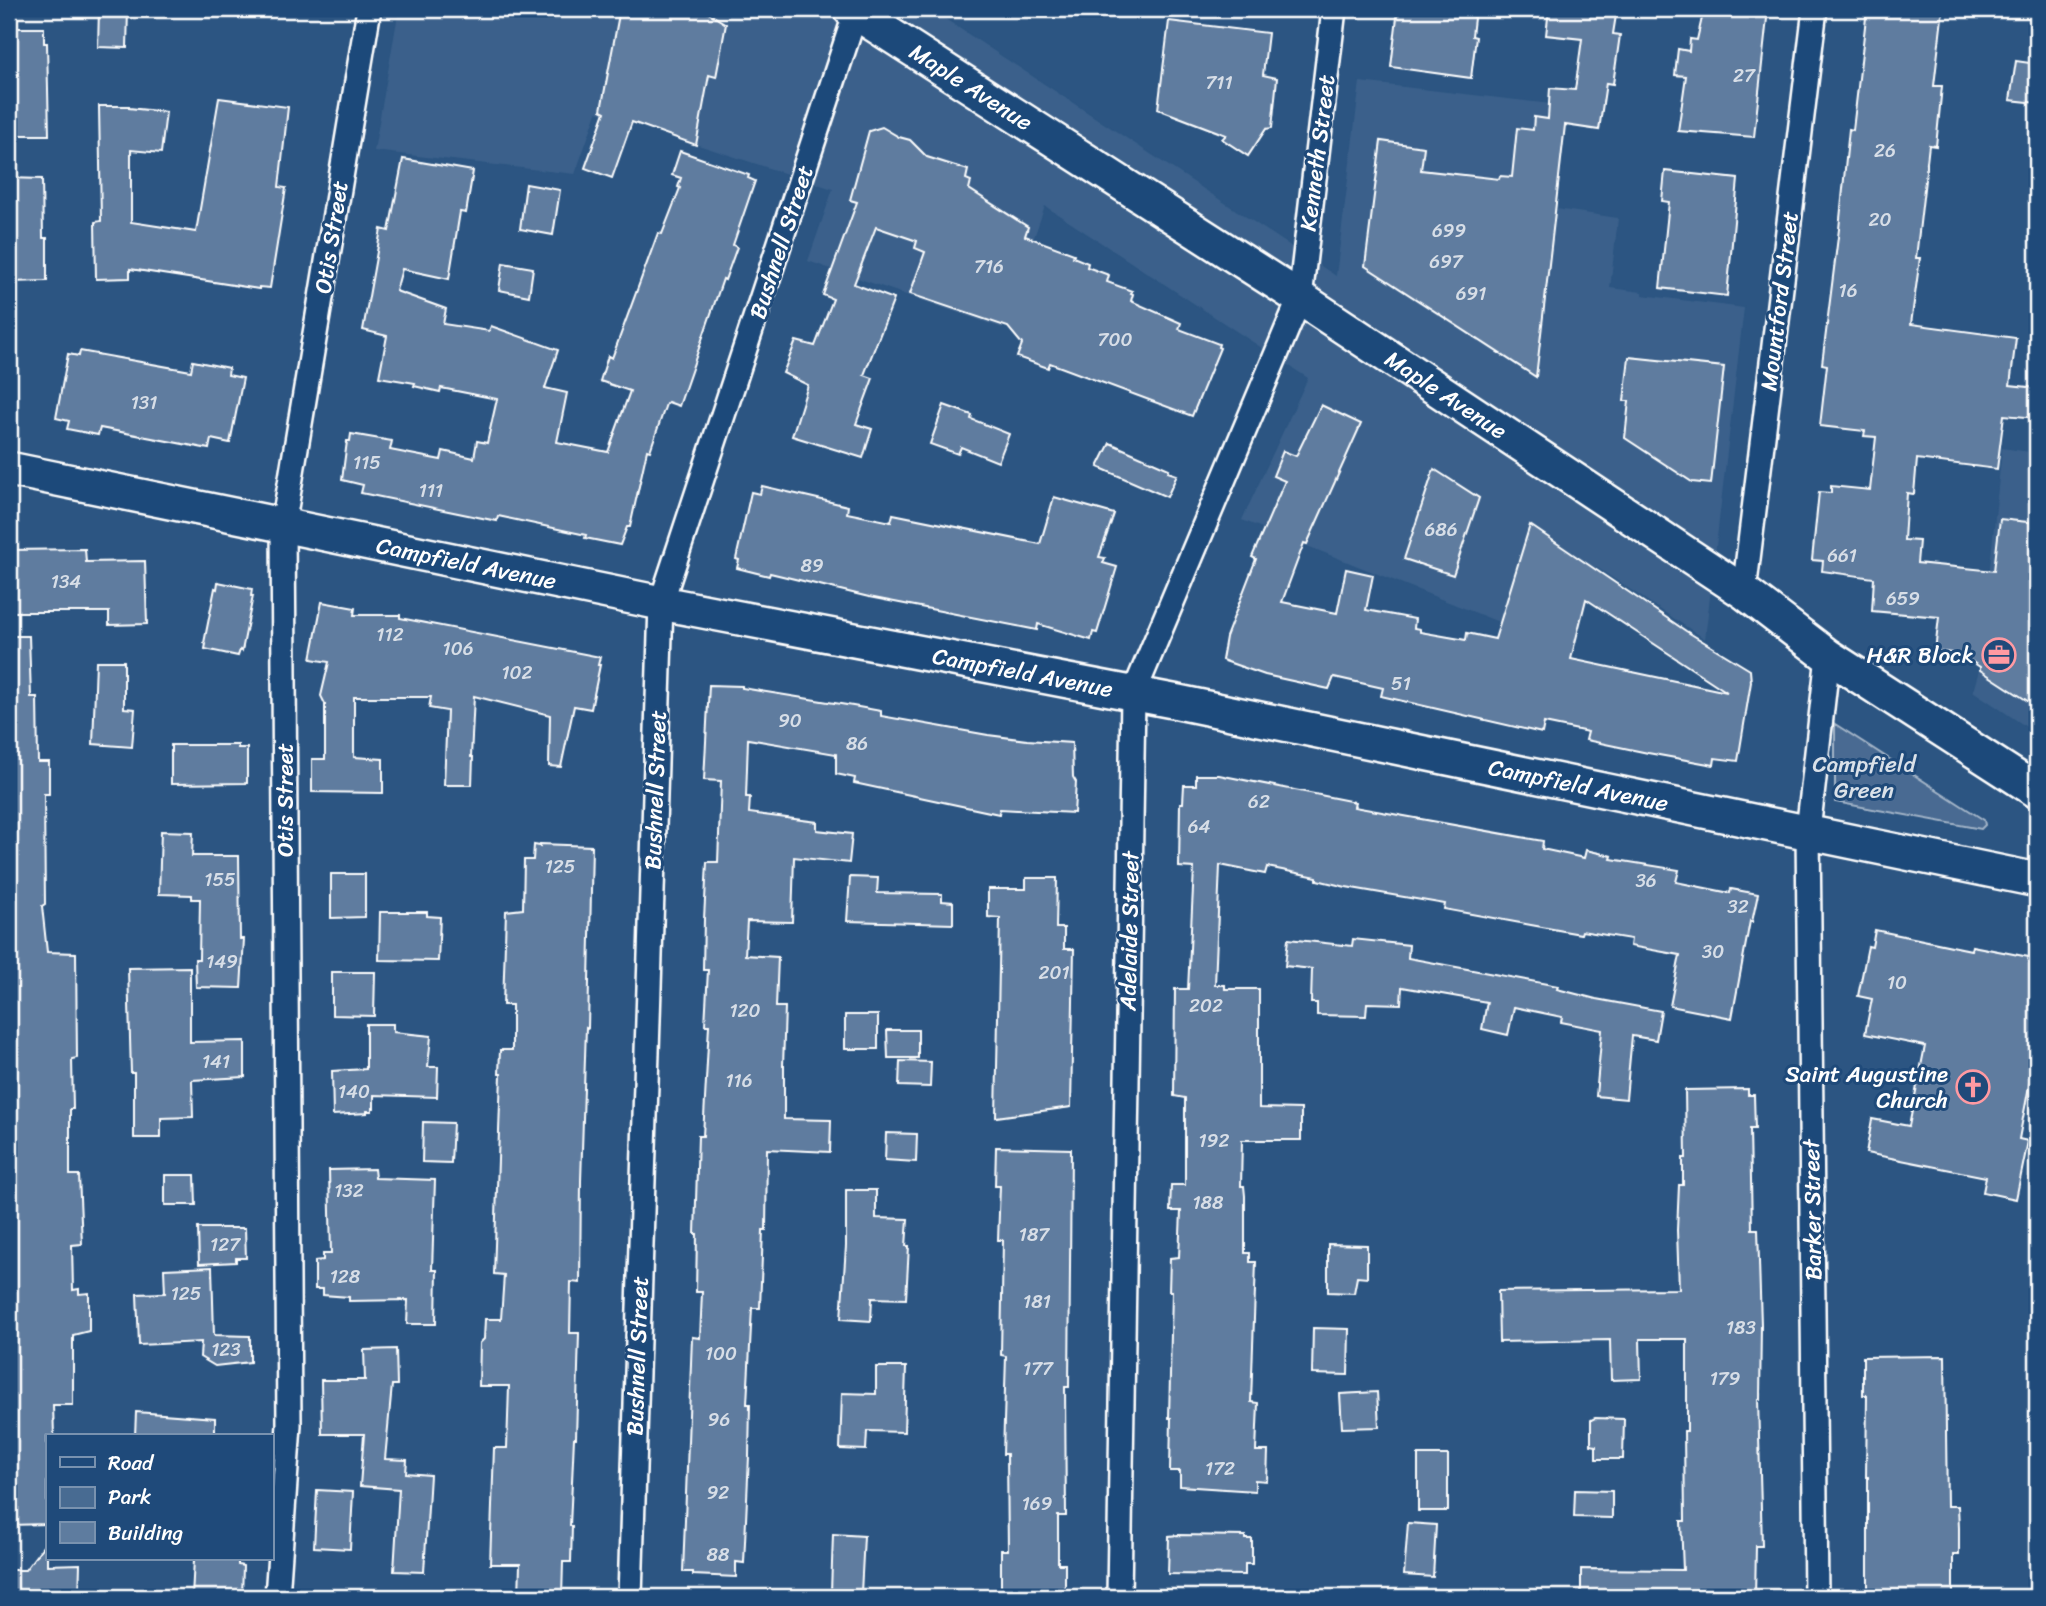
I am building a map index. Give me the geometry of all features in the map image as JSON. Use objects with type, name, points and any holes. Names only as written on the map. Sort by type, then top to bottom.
[{"type":"street","name":"Otis Street","points":[[277,1597],[289,1425],[283,526],[369,9]]},
{"type":"street","name":"Kenneth Street","points":[[1300,298],[1334,9]]},
{"type":"street","name":"Mountford Street","points":[[1744,592],[1815,9]]},
{"type":"street","name":"Maple Avenue","points":[[855,10],[1300,298],[1744,592],[1828,656],[2037,791]]},
{"type":"street","name":"Bushnell Street","points":[[630,1597],[661,603],[855,10]]},
{"type":"street","name":"Adelaide Street","points":[[1119,1597],[1133,695],[1300,298]]},
{"type":"street","name":"Campfield Avenue","points":[[9,469],[661,603],[1808,831],[2037,880]]},
{"type":"street","name":"Barker Street","points":[[1816,1597],[1808,831],[1828,656]]},
{"type":"shaded area","points":[[399,9],[930,9],[1336,276],[1360,82],[1569,106],[1556,209],[1618,218],[1610,288],[1642,292],[1642,295],[1744,308],[1705,639],[1596,567],[1573,654],[1542,646],[1509,626],[1242,520],[1308,378],[1045,206],[1002,328],[808,261],[833,189],[597,112],[575,174],[374,151]]},
{"type":"shaded area","points":[[2002,448],[2037,453],[2037,734],[1973,691],[1980,667]]},
{"type":"green space","name":"Campfield Green","points":[[1835,724],[1984,820],[1985,825],[1981,829],[1835,802]]},
{"type":"building","points":[[99,9],[128,9],[127,48],[98,47]]},
{"type":"building","points":[[620,9],[702,9],[726,24],[716,77],[709,75],[696,145],[632,122],[612,178],[585,168],[605,112],[601,110]]},
{"type":"building","points":[[1398,9],[1475,9],[1472,36],[1476,37],[1471,78],[1391,67]]},
{"type":"building","points":[[1549,9],[1617,9],[1613,34],[1620,35],[1613,84],[1606,83],[1599,130],[1565,125],[1536,377],[1365,266],[1381,141],[1424,147],[1421,170],[1499,179],[1500,176],[1512,177],[1517,128],[1533,130],[1534,117],[1548,119],[1550,88],[1575,90],[1582,39],[1546,35]]},
{"type":"building","points":[[1704,9],[1768,9],[1754,137],[1678,131],[1686,76],[1675,75],[1678,49],[1689,51],[1690,39],[1697,40]]},
{"type":"building","points":[[1867,9],[1943,9],[1934,86],[1942,86],[1936,146],[1929,145],[1916,258],[1920,258],[1911,324],[2016,338],[2010,385],[2037,388],[2037,418],[2004,415],[1997,469],[1917,459],[1914,494],[1907,493],[1904,540],[1919,541],[1917,563],[1994,571],[2000,519],[2037,523],[2037,707],[1960,654],[1935,651],[1939,617],[1872,611],[1874,578],[1822,571],[1823,561],[1812,560],[1819,492],[1831,493],[1831,486],[1870,490],[1876,437],[1864,436],[1865,431],[1820,426],[1827,365],[1822,364],[1849,129],[1853,130]]},
{"type":"building","points":[[1169,21],[1268,33],[1263,75],[1277,78],[1272,128],[1266,129],[1248,156],[1222,139],[1226,135],[1158,109]]},
{"type":"building","points":[[9,28],[44,28],[44,43],[47,43],[49,135],[9,135]]},
{"type":"building","points":[[2016,61],[2037,64],[2037,103],[2010,100]]},
{"type":"building","points":[[219,98],[288,107],[279,187],[286,188],[270,288],[259,289],[130,269],[130,278],[96,279],[95,222],[101,221],[99,106],[129,106],[166,112],[161,153],[131,150],[131,222],[196,232]]},
{"type":"building","points":[[882,127],[910,140],[927,157],[968,170],[966,179],[971,181],[969,189],[1028,227],[1025,236],[1074,254],[1073,257],[1088,263],[1087,267],[1109,275],[1107,282],[1132,291],[1131,301],[1181,323],[1179,329],[1219,344],[1220,348],[1192,416],[1050,363],[1048,368],[1017,357],[1022,344],[1008,327],[910,294],[925,252],[915,248],[917,241],[876,227],[854,284],[894,299],[864,375],[873,378],[856,424],[872,429],[863,458],[792,436],[808,385],[783,373],[796,341],[815,346],[833,299],[823,295],[857,202],[850,200],[869,131]]},
{"type":"building","points":[[680,151],[749,175],[748,178],[755,181],[733,245],[737,247],[725,280],[723,279],[679,406],[668,402],[666,404],[650,451],[647,450],[630,527],[627,527],[620,545],[498,516],[497,521],[361,493],[363,485],[342,480],[347,441],[350,441],[351,434],[392,441],[390,450],[441,460],[443,451],[474,458],[477,441],[487,443],[497,399],[441,388],[440,392],[414,386],[415,383],[379,377],[387,336],[363,330],[381,229],[389,231],[403,159],[473,171],[466,213],[460,212],[449,279],[402,269],[396,291],[446,309],[443,324],[489,331],[491,326],[558,350],[545,388],[567,393],[557,442],[608,452],[630,391],[600,381],[608,356],[612,358],[658,233],[662,234],[680,188],[681,178],[672,175]]},
{"type":"building","points":[[1665,171],[1738,179],[1727,296],[1660,288],[1669,202],[1662,201]]},
{"type":"building","points":[[9,178],[42,179],[43,238],[47,238],[47,281],[9,282]]},
{"type":"building","points":[[526,184],[560,190],[553,235],[520,229]]},
{"type":"building","points":[[503,263],[533,268],[529,296],[499,290]]},
{"type":"building","points":[[80,351],[191,371],[193,361],[229,368],[228,375],[243,378],[230,443],[211,439],[209,449],[100,428],[98,435],[67,429],[69,421],[56,418],[68,354],[79,356]]},
{"type":"building","points":[[1629,357],[1724,367],[1711,484],[1692,482],[1625,438],[1629,401],[1624,401]]},
{"type":"building","points":[[944,405],[972,415],[971,419],[1009,434],[998,462],[961,447],[958,454],[930,444]]},
{"type":"building","points":[[1321,405],[1361,424],[1307,544],[1304,543],[1282,602],[1337,613],[1346,569],[1373,575],[1366,610],[1415,619],[1414,628],[1420,629],[1420,632],[1466,640],[1467,633],[1495,639],[1530,525],[1686,631],[1750,670],[1751,682],[1738,761],[1715,758],[1714,765],[1648,753],[1586,740],[1588,732],[1544,723],[1542,733],[1381,696],[1383,688],[1334,677],[1329,689],[1265,675],[1222,660],[1226,637],[1256,559],[1252,557],[1285,481],[1273,476],[1283,451],[1296,456]],"holes":[[[1586,599],[1727,692],[1571,659]]]},
{"type":"building","points":[[1110,443],[1177,475],[1167,497],[1098,467]]},
{"type":"building","points":[[1434,469],[1479,498],[1453,575],[1404,559]]},
{"type":"building","points":[[762,486],[848,506],[847,513],[891,522],[893,514],[1040,544],[1054,497],[1114,514],[1099,557],[1105,558],[1103,563],[1117,567],[1097,633],[1093,632],[1091,640],[1038,624],[1037,630],[737,568],[739,560],[736,559],[751,492],[760,494]]},
{"type":"building","points":[[85,549],[86,562],[145,561],[147,624],[109,625],[109,612],[9,612],[9,550]]},
{"type":"building","points":[[218,582],[252,589],[253,596],[242,651],[240,650],[238,656],[205,649],[204,643]]},
{"type":"building","points":[[322,602],[355,608],[354,615],[400,615],[400,618],[600,657],[591,709],[574,706],[561,767],[549,766],[550,715],[474,696],[472,785],[444,785],[447,711],[429,708],[431,697],[354,697],[354,757],[383,759],[383,793],[312,792],[312,759],[325,759],[325,704],[321,696],[329,662],[311,659]]},
{"type":"building","points":[[9,636],[29,636],[31,697],[37,697],[38,762],[49,762],[49,794],[44,794],[45,904],[42,906],[47,952],[76,953],[77,1058],[72,1059],[70,1175],[79,1175],[82,1244],[72,1245],[73,1290],[79,1289],[79,1294],[89,1293],[89,1331],[73,1335],[73,1405],[53,1405],[54,1434],[46,1434],[46,1524],[9,1525]]},
{"type":"building","points":[[96,661],[124,661],[124,708],[135,709],[132,747],[93,744]]},
{"type":"building","points":[[709,685],[742,686],[881,711],[881,716],[988,735],[1072,743],[1073,777],[1076,782],[1074,813],[1000,809],[999,814],[854,783],[855,778],[836,774],[836,754],[748,739],[746,797],[750,797],[749,813],[817,822],[817,830],[852,834],[849,863],[794,857],[792,922],[747,921],[745,955],[778,957],[776,1007],[785,1007],[784,1119],[831,1120],[830,1152],[767,1149],[766,1230],[763,1230],[760,1308],[752,1308],[744,1563],[736,1562],[736,1577],[683,1572],[692,1337],[700,1338],[702,1292],[696,1292],[695,1234],[698,1136],[703,1136],[709,1025],[705,1025],[708,970],[703,970],[704,919],[707,862],[718,862],[721,781],[704,780]]},
{"type":"building","points":[[171,745],[238,745],[238,748],[247,748],[247,783],[171,784]]},
{"type":"building","points":[[1196,775],[1219,775],[1355,802],[1354,807],[1543,841],[1542,849],[1584,858],[1586,850],[1612,856],[1611,859],[1679,870],[1676,882],[1730,893],[1731,889],[1758,894],[1752,922],[1750,921],[1732,1018],[1670,1006],[1680,955],[1630,946],[1631,939],[1582,931],[1581,934],[1444,909],[1445,904],[1346,887],[1317,880],[1317,877],[1267,867],[1265,874],[1220,865],[1215,985],[1225,985],[1225,989],[1259,989],[1259,1108],[1301,1109],[1301,1140],[1242,1140],[1241,1186],[1244,1186],[1245,1196],[1245,1253],[1250,1253],[1250,1262],[1256,1262],[1251,1402],[1258,1403],[1256,1451],[1268,1451],[1267,1481],[1255,1480],[1255,1491],[1180,1486],[1180,1471],[1170,1471],[1170,1258],[1179,1257],[1181,1211],[1170,1211],[1171,1185],[1185,1185],[1185,1098],[1174,1096],[1175,989],[1188,989],[1194,868],[1179,867],[1180,803],[1183,803],[1184,785],[1196,785]]},
{"type":"building","points":[[161,831],[193,832],[192,856],[239,856],[240,939],[244,939],[241,988],[196,987],[195,959],[199,959],[200,899],[192,899],[192,895],[159,894]]},
{"type":"building","points":[[534,845],[592,846],[580,1283],[571,1282],[570,1333],[579,1333],[576,1438],[570,1526],[571,1562],[563,1562],[562,1597],[519,1597],[520,1564],[490,1564],[494,1448],[507,1448],[509,1386],[479,1386],[480,1343],[484,1339],[485,1319],[501,1319],[504,1275],[494,1274],[500,1050],[512,1050],[512,1005],[503,1005],[506,911],[523,909],[524,860],[533,860]]},
{"type":"building","points":[[331,874],[365,874],[365,917],[331,918]]},
{"type":"building","points":[[850,877],[878,878],[877,893],[942,894],[942,901],[953,902],[953,924],[847,921]]},
{"type":"building","points":[[1026,878],[1057,878],[1056,928],[1064,928],[1064,949],[1074,949],[1071,1107],[996,1117],[1000,918],[988,917],[988,889],[1026,889]]},
{"type":"building","points":[[380,912],[427,912],[427,916],[440,917],[438,961],[379,960]]},
{"type":"building","name":"Saint Augustine Church","points":[[1875,930],[1971,950],[1972,946],[2029,957],[2028,961],[2037,963],[2037,1044],[2019,1139],[2028,1141],[2016,1199],[1983,1192],[1986,1177],[1866,1153],[1872,1119],[1909,1126],[1925,1046],[1865,1034],[1872,999],[1858,996],[1868,946],[1872,947]]},
{"type":"building","points":[[1288,939],[1352,946],[1353,939],[1409,945],[1408,958],[1558,986],[1557,989],[1596,999],[1661,1011],[1656,1040],[1632,1036],[1626,1099],[1596,1096],[1602,1030],[1561,1022],[1562,1017],[1514,1007],[1508,1035],[1482,1029],[1487,1002],[1402,987],[1401,1004],[1367,1003],[1366,1016],[1317,1015],[1317,1003],[1311,1003],[1312,969],[1285,966]]},
{"type":"building","points":[[190,967],[190,1042],[245,1041],[245,1077],[192,1080],[193,1117],[161,1118],[161,1138],[134,1138],[134,1073],[131,1073],[128,968]]},
{"type":"building","points":[[332,972],[375,972],[374,1016],[332,1015]]},
{"type":"building","points":[[845,1015],[878,1015],[878,1049],[845,1049]]},
{"type":"building","points":[[366,1024],[393,1024],[393,1032],[431,1036],[428,1067],[438,1067],[437,1097],[374,1095],[372,1111],[333,1115],[332,1071],[366,1069]]},
{"type":"building","points":[[887,1030],[918,1030],[918,1058],[888,1058]]},
{"type":"building","points":[[900,1061],[931,1062],[930,1087],[899,1086]]},
{"type":"building","points":[[1748,1089],[1748,1095],[1754,1095],[1755,1129],[1750,1129],[1752,1229],[1758,1229],[1761,1325],[1758,1399],[1762,1546],[1756,1546],[1755,1597],[1581,1597],[1581,1569],[1683,1570],[1681,1521],[1685,1521],[1687,1339],[1640,1339],[1641,1379],[1611,1380],[1610,1340],[1499,1342],[1498,1291],[1679,1289],[1677,1230],[1679,1185],[1683,1185],[1683,1158],[1686,1158],[1685,1090]]},
{"type":"building","points":[[423,1122],[453,1123],[451,1163],[422,1162]]},
{"type":"building","points":[[886,1133],[917,1134],[916,1162],[885,1160]]},
{"type":"building","points":[[996,1147],[1071,1149],[1069,1387],[1065,1387],[1066,1516],[1058,1516],[1058,1564],[1065,1564],[1065,1589],[1001,1589],[1001,1550],[1008,1550],[1007,1454],[1003,1454],[1006,1356],[1001,1355],[1003,1240],[998,1240],[1000,1186],[995,1186]]},
{"type":"building","points":[[374,1169],[375,1178],[435,1180],[432,1270],[437,1270],[436,1324],[407,1324],[408,1300],[349,1301],[349,1297],[323,1295],[323,1289],[315,1289],[315,1261],[323,1260],[323,1254],[331,1254],[329,1170]]},
{"type":"building","points":[[165,1175],[195,1175],[196,1205],[165,1205]]},
{"type":"building","points":[[846,1190],[876,1190],[876,1218],[908,1219],[906,1299],[872,1298],[871,1321],[841,1319],[846,1246]]},
{"type":"building","points":[[198,1228],[245,1228],[246,1258],[236,1258],[236,1262],[199,1264]]},
{"type":"building","points":[[1328,1244],[1367,1245],[1367,1278],[1357,1277],[1354,1293],[1328,1292]]},
{"type":"building","points":[[212,1267],[214,1335],[250,1336],[250,1362],[215,1366],[200,1357],[201,1342],[139,1345],[137,1294],[165,1293],[164,1269]]},
{"type":"building","points":[[1313,1328],[1349,1329],[1348,1375],[1312,1374]]},
{"type":"building","points":[[396,1349],[397,1385],[392,1385],[385,1459],[407,1460],[406,1473],[430,1475],[424,1572],[394,1571],[399,1489],[360,1486],[364,1434],[322,1434],[321,1380],[365,1380],[364,1350]]},
{"type":"building","points":[[1945,1356],[1947,1506],[1958,1506],[1959,1528],[1959,1555],[1953,1555],[1953,1597],[1868,1597],[1867,1395],[1863,1395],[1863,1357]]},
{"type":"building","points":[[876,1367],[906,1367],[904,1432],[867,1431],[866,1450],[840,1449],[842,1393],[876,1394]]},
{"type":"building","points":[[1377,1392],[1379,1427],[1342,1428],[1340,1394]]},
{"type":"building","points":[[136,1412],[215,1418],[215,1434],[135,1434]]},
{"type":"building","points":[[1624,1419],[1623,1459],[1596,1459],[1596,1446],[1591,1445],[1591,1420]]},
{"type":"building","points":[[1418,1455],[1448,1455],[1448,1511],[1418,1511]]},
{"type":"building","points":[[317,1490],[353,1492],[350,1549],[314,1547]]},
{"type":"building","points":[[1575,1490],[1612,1491],[1612,1518],[1574,1517]]},
{"type":"building","points":[[1408,1523],[1436,1525],[1433,1577],[1404,1575]]},
{"type":"building","points":[[833,1534],[864,1536],[861,1593],[831,1592]]},
{"type":"building","points":[[1169,1536],[1245,1536],[1245,1539],[1252,1539],[1252,1564],[1245,1564],[1245,1575],[1168,1574]]},
{"type":"building","points":[[46,1542],[47,1565],[80,1564],[79,1597],[9,1597],[9,1570],[25,1570]]},
{"type":"building","points":[[194,1560],[238,1560],[238,1565],[243,1566],[242,1597],[192,1597]]},
{"type":"place","name":"H&R Block","points":[[1999,655]]},
{"type":"place","name":"Saint Augustine Church","points":[[1973,1087]]}]
